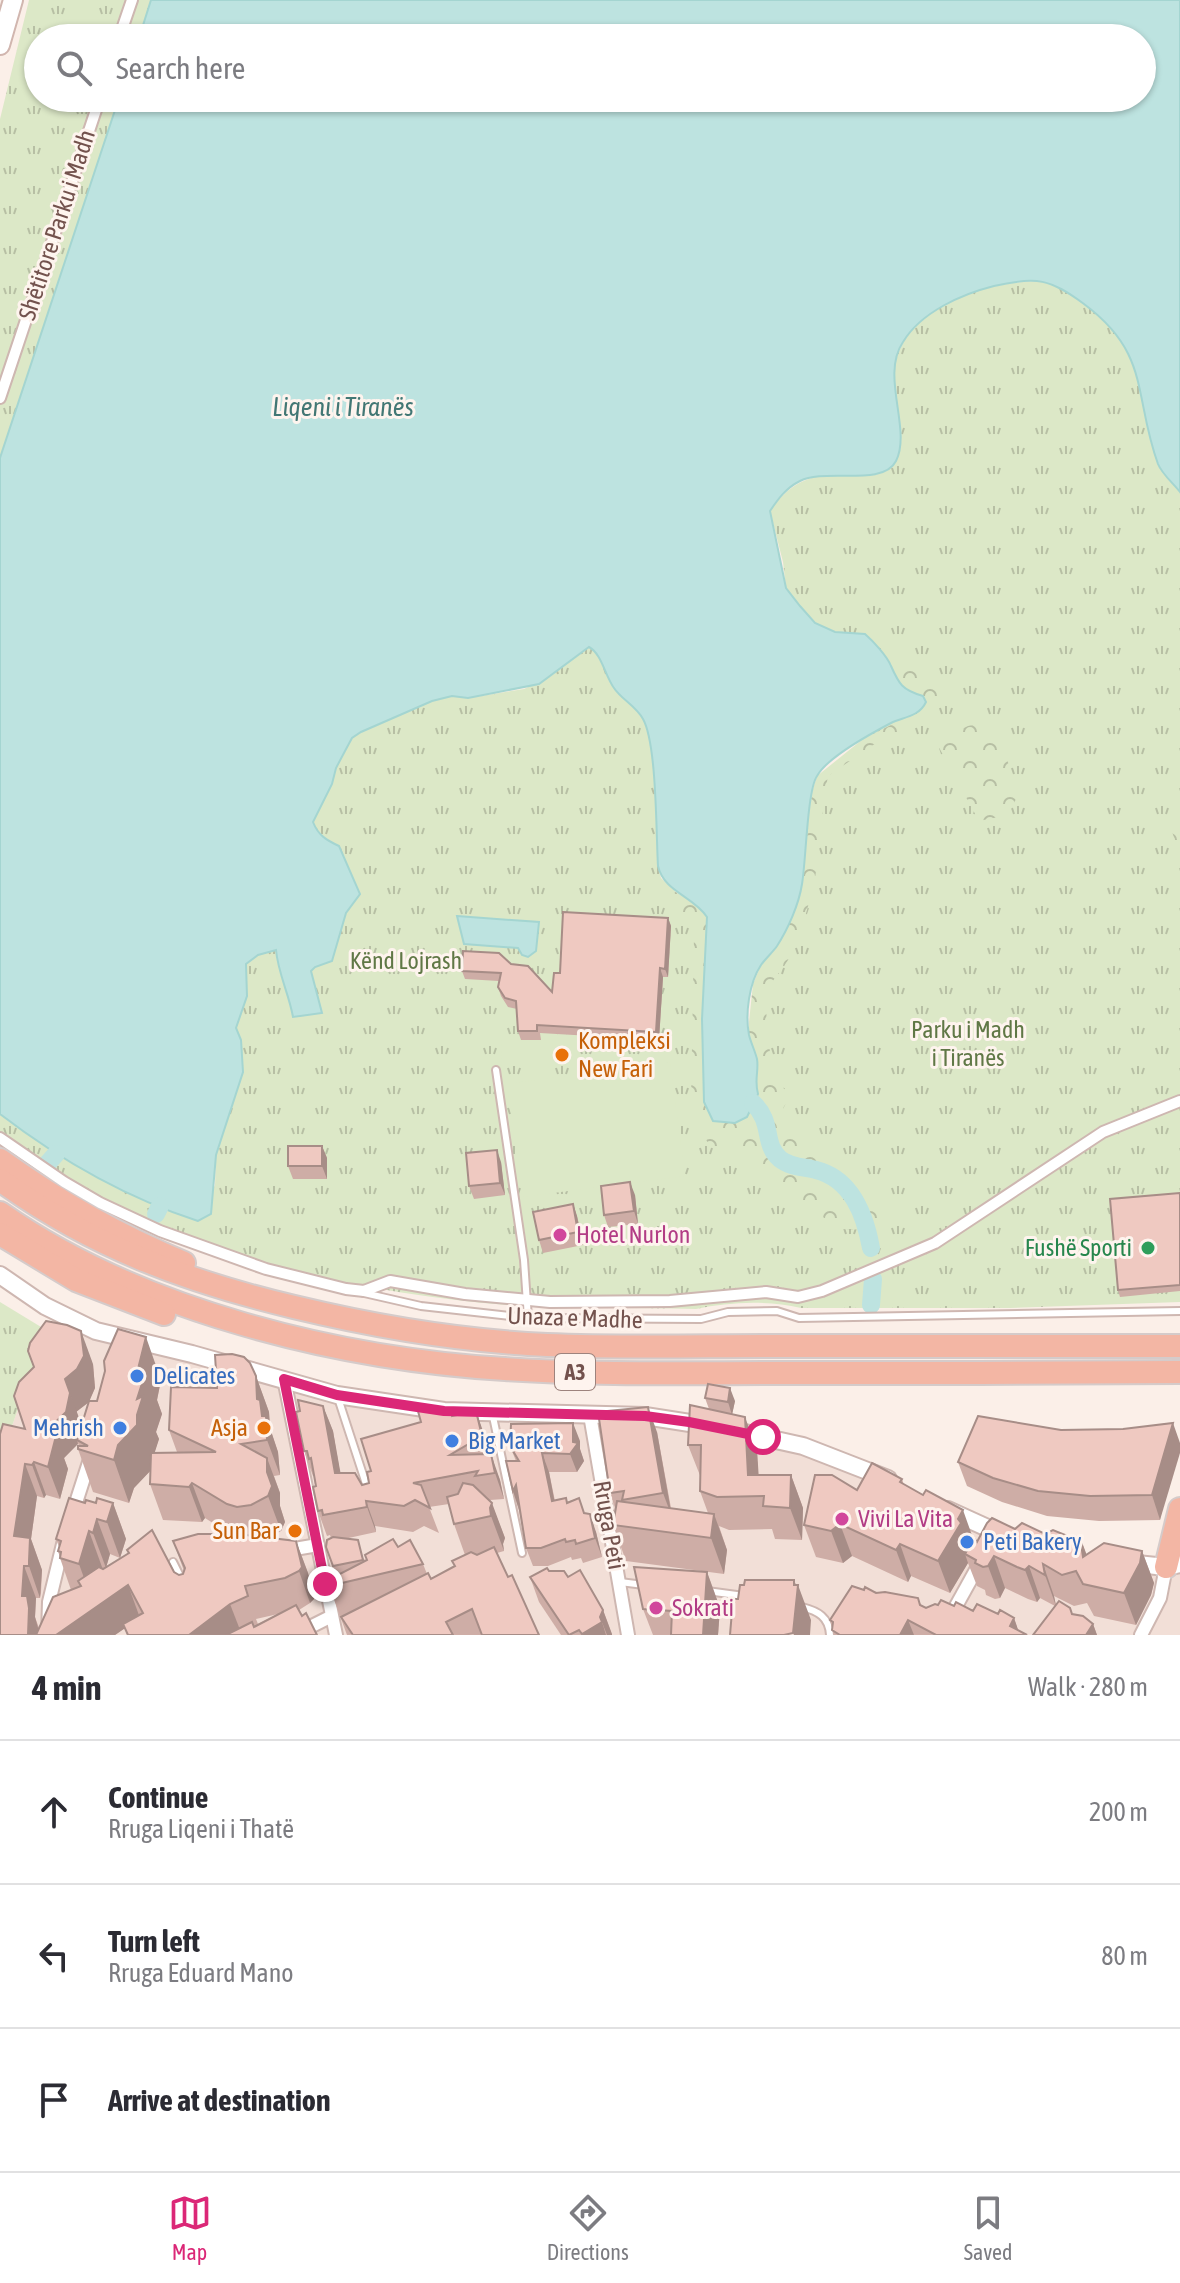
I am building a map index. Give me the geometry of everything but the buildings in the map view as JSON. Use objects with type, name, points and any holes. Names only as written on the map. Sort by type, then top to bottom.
[{"type":"highway","points":[[0,1160],[39,1188],[132,1238],[193,1266],[271,1290],[295,1307]]},
{"type":"highway","name":"Unaza e Madhe","points":[[0,1180],[56,1218],[146,1263],[227,1291],[433,1335],[549,1345],[1180,1346]]},
{"type":"highway","name":"A3","points":[[0,1213],[71,1257],[126,1284],[198,1310],[383,1355],[503,1369],[658,1373],[1180,1372]]},
{"type":"highway","points":[[0,1234],[76,1280],[159,1313],[220,1331],[260,1327]]},
{"type":"highway","points":[[1176,1566],[1180,1509]]},
{"type":"main road","points":[[0,45],[13,0]]},
{"type":"street","points":[[124,24],[132,0]]},
{"type":"street","name":"Shëtitore Parku i Madh","points":[[0,398],[95,112]]},
{"type":"street","points":[[0,1138],[88,1196],[160,1231],[266,1269],[357,1291],[390,1281],[465,1294],[527,1300],[670,1301],[766,1292],[790,1297],[806,1296],[935,1243],[1103,1132],[1180,1101]]},
{"type":"street","points":[[0,1275],[77,1324],[126,1342],[284,1379],[337,1395],[444,1411],[645,1416],[689,1422],[803,1446],[898,1483]]},
{"type":"street","points":[[284,1379],[336,1635]]},
{"type":"street","name":"Rruga Peti","points":[[590,1415],[628,1635]]},
{"type":"street","points":[[48,1635],[55,1566],[95,1442]]},
{"type":"street","points":[[937,1504],[995,1533],[1015,1538]]},
{"type":"street","points":[[940,1635],[995,1533]]},
{"type":"street","points":[[273,1553],[318,1545]]},
{"type":"street","points":[[1116,1562],[1176,1566],[1141,1635]]},
{"type":"street","points":[[294,1635],[330,1617]]},
{"type":"lane","points":[[496,1070],[524,1260],[528,1318]]},
{"type":"lane","points":[[357,1291],[421,1306],[528,1318],[701,1319],[728,1312],[777,1311],[799,1318],[1180,1311]]},
{"type":"lane","points":[[337,1395],[373,1505]]},
{"type":"lane","points":[[492,1412],[522,1553]]},
{"type":"lane","points":[[179,1561],[186,1590]]},
{"type":"lane","points":[[619,1582],[651,1585]]},
{"type":"lane","points":[[698,1590],[746,1597]]},
{"type":"lane","points":[[792,1604],[817,1611],[827,1620],[830,1635]]},
{"type":"shaded area","points":[[61,1316],[337,1395],[590,1415],[784,1442],[975,1524],[1070,1553],[1180,1568],[1180,1635],[0,1635],[0,1460],[46,1330]]},
{"type":"green space","points":[[29,0],[151,0],[143,24],[24,24],[24,112],[114,112],[0,458],[0,119]]},
{"type":"green space","name":"Parku i Madh i Tiranës","points":[[1039,281],[1063,287],[1098,313],[1119,337],[1131,355],[1159,467],[1180,492],[1180,1302],[1010,1308],[801,1308],[748,1303],[696,1309],[578,1308],[455,1300],[293,1271],[188,1239],[91,1196],[0,1135],[0,1114],[46,1147],[95,1176],[146,1201],[198,1221],[215,1185],[216,1155],[243,1072],[241,1040],[236,1028],[247,996],[246,964],[258,955],[276,950],[293,1017],[321,1013],[311,971],[332,961],[346,913],[360,894],[338,848],[320,833],[313,822],[352,738],[432,701],[524,689],[551,676],[589,647],[597,655],[614,688],[636,710],[648,731],[661,878],[676,892],[758,1061],[749,1035],[812,792],[909,692],[865,635],[835,632],[815,623],[786,588],[770,511],[781,497],[804,481],[829,475],[876,475],[900,445],[894,374],[902,344],[932,312],[973,292],[1018,282]]},
{"type":"green space","points":[[891,664],[921,669],[941,692],[931,715],[873,745],[828,776],[818,862],[807,909],[792,952],[768,991],[766,1008],[775,1076],[791,1094],[778,1118],[881,1208],[883,1219],[874,1230],[839,1229],[743,1157],[708,1144],[691,1101],[694,936],[687,920],[666,894],[676,892],[701,908],[707,917],[702,1019],[747,1117],[758,1094],[755,1083],[758,1061],[749,1035],[753,984],[761,965],[778,945],[796,906],[802,885],[812,792],[817,776],[863,739],[923,709],[893,677]]},
{"type":"green space","points":[[997,720],[1017,797],[1008,815],[979,821],[936,742],[968,726]]},
{"type":"green space","points":[[1180,800],[1180,855],[1169,823]]},
{"type":"green space","points":[[502,1040],[553,1040],[552,1066],[501,1066]]},
{"type":"green space","points":[[670,1062],[685,1176],[522,1197],[507,1084]]},
{"type":"green space","points":[[0,1302],[46,1330],[0,1460]]},
{"type":"water","name":"Liqeni i Tiranës","points":[[151,0],[1180,0],[1180,492],[1158,464],[1137,377],[1120,340],[1105,322],[1062,289],[1042,282],[1021,281],[982,289],[956,299],[931,313],[903,342],[894,370],[900,448],[896,461],[889,469],[867,475],[811,477],[786,490],[770,511],[786,588],[800,606],[815,623],[835,632],[865,634],[886,658],[902,686],[923,696],[926,702],[915,714],[891,723],[851,746],[817,776],[811,796],[798,900],[785,932],[761,965],[751,990],[748,1027],[757,1059],[758,1094],[747,1117],[735,1123],[713,1121],[704,1102],[702,1019],[707,917],[661,875],[648,731],[640,714],[617,692],[597,655],[589,647],[539,684],[468,698],[452,696],[432,701],[352,738],[313,822],[323,837],[339,846],[360,894],[346,913],[332,961],[311,971],[322,1013],[293,1017],[276,950],[258,955],[246,964],[247,996],[236,1028],[241,1040],[243,1072],[216,1155],[211,1214],[198,1221],[120,1189],[46,1147],[0,1114],[0,458],[114,112],[1156,112],[1156,24],[143,24]]},
{"type":"water","points":[[457,916],[539,922],[536,951],[528,957],[522,955],[518,948],[464,944]]},
{"type":"waterway","points":[[753,1103],[764,1118],[771,1146],[780,1159],[828,1175],[848,1190],[865,1223],[871,1248]]},
{"type":"waterway","points":[[48,1163],[56,1154]]},
{"type":"waterway","points":[[156,1214],[160,1206]]},
{"type":"waterway","points":[[871,1305],[873,1279]]},
{"type":"place","name":"Kompleksi New Fari","points":[[562,1055]]},
{"type":"place","name":"Hotel Nurlon","points":[[560,1235]]},
{"type":"place","name":"Fushë Sporti","points":[[1148,1248]]},
{"type":"place","name":"Delicates","points":[[137,1376]]},
{"type":"place","name":"Mehrish","points":[[120,1428]]},
{"type":"place","name":"Asja","points":[[264,1428]]},
{"type":"place","name":"Big Market","points":[[452,1441]]},
{"type":"place","name":"Vivi La Vita","points":[[842,1519]]},
{"type":"place","name":"Sun Bar","points":[[295,1531]]},
{"type":"place","name":"Peti Bakery","points":[[967,1542]]},
{"type":"place","name":"Sokrati","points":[[656,1608]]},
{"type":"route","points":[[325,1584],[284,1379],[337,1395],[444,1411],[645,1416],[763,1437]]},
{"type":"park label","name":"Kënd Lojrash","points":[[406,961]]}]
